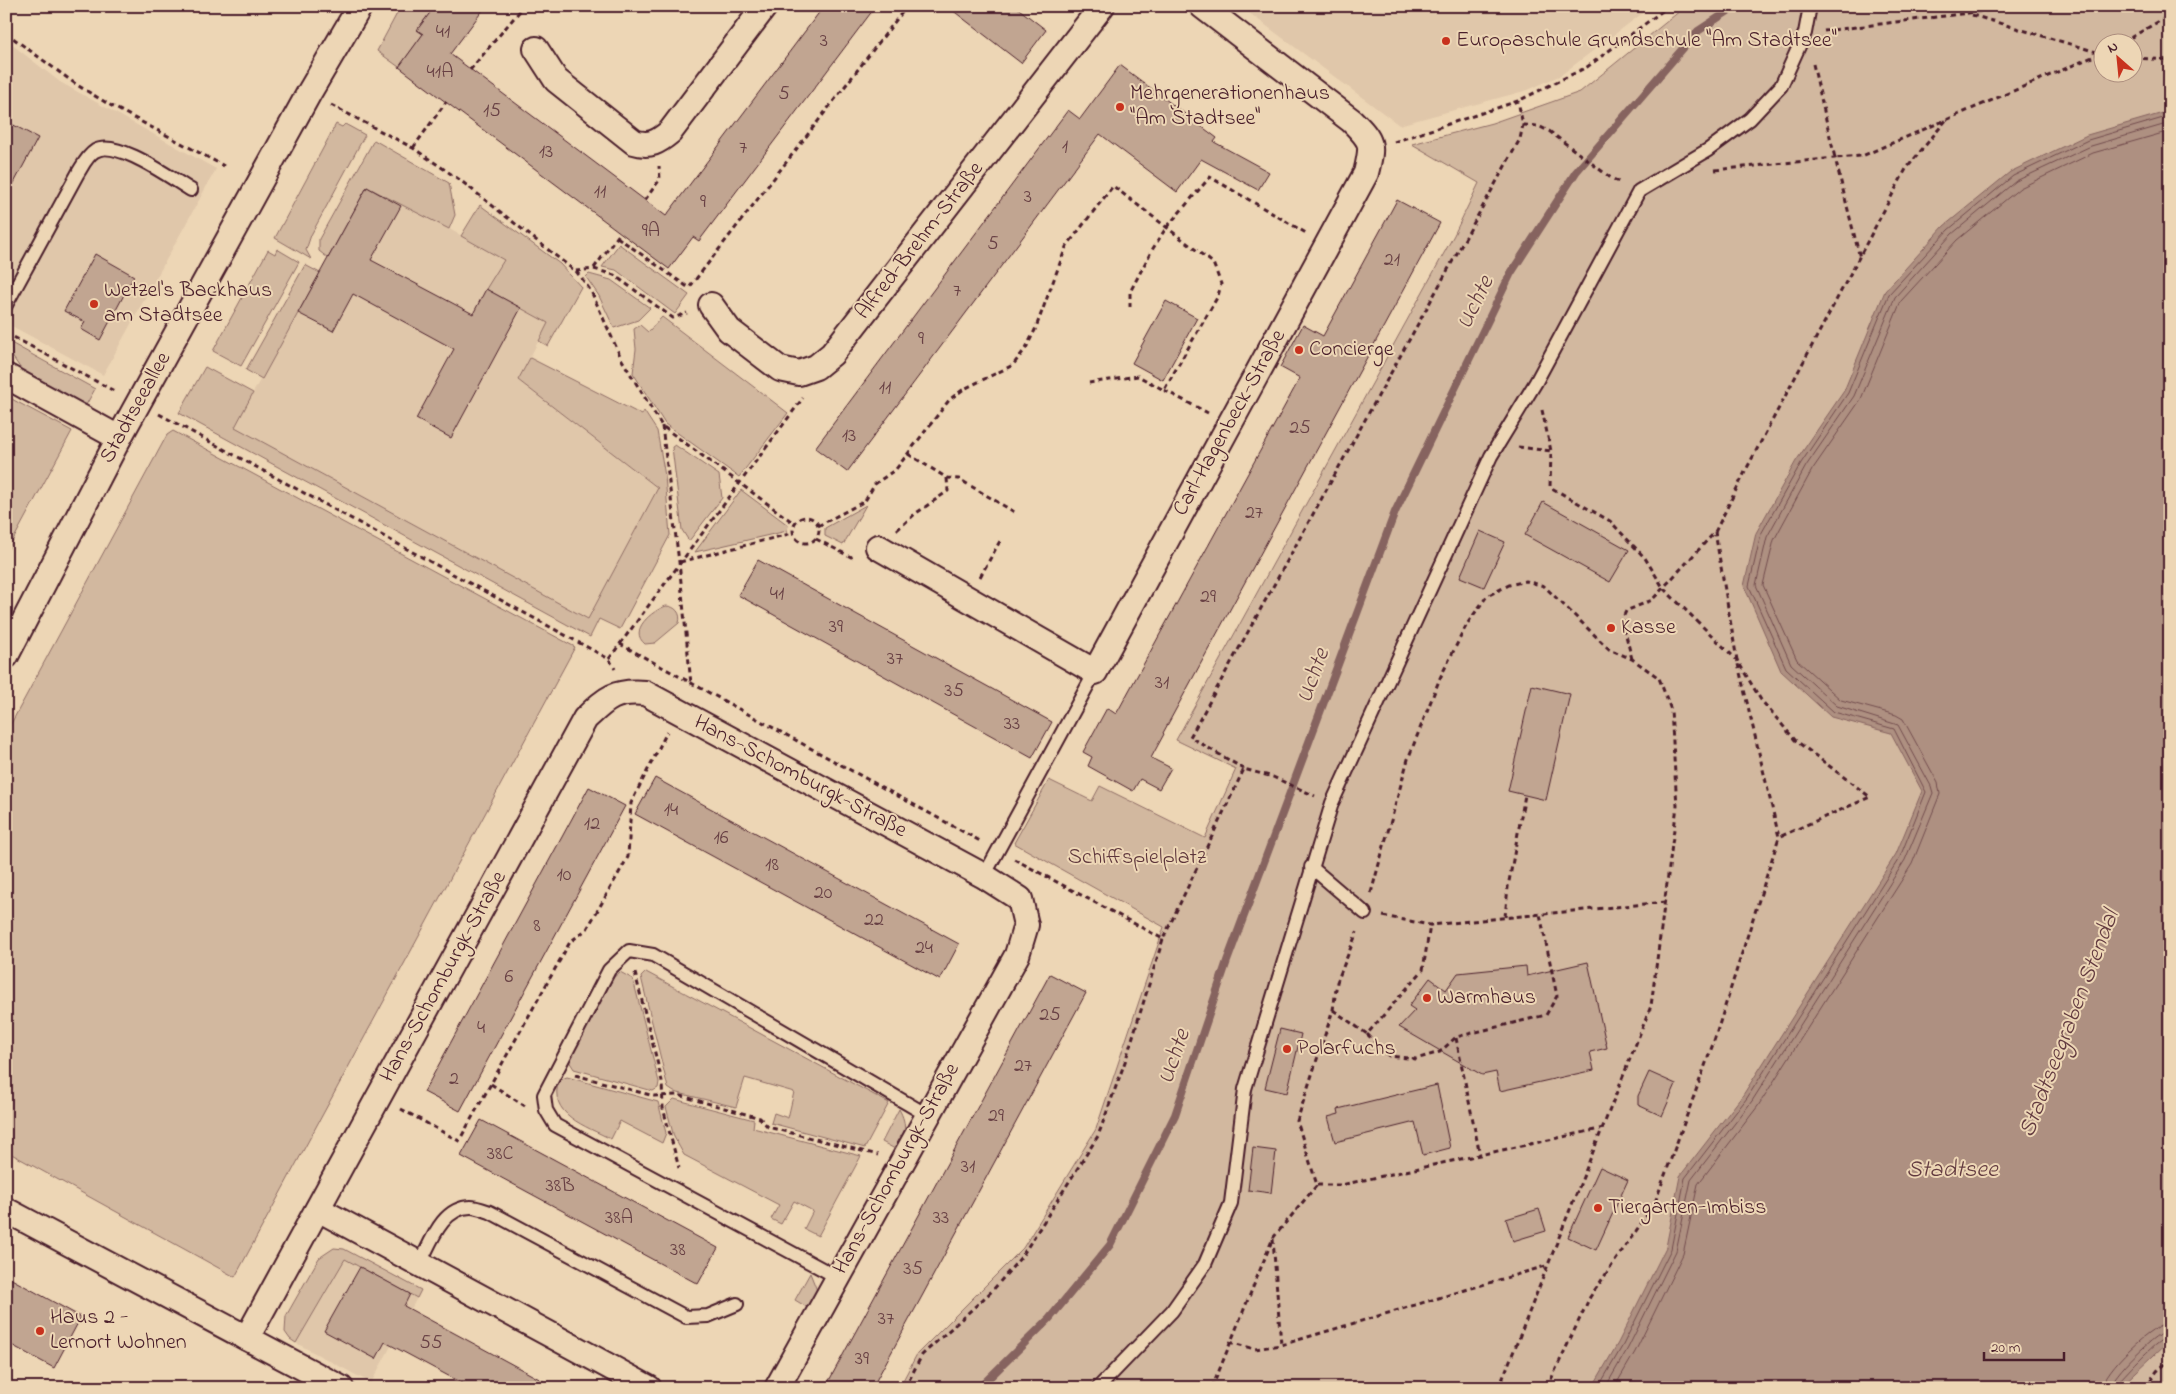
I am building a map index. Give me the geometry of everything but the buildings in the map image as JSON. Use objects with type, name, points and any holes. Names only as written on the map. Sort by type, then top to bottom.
[{"type":"street","name":"Stadtseeallee","points":[[6,656],[119,438],[309,93],[360,6]]},
{"type":"street","points":[[536,49],[556,80],[634,142],[644,145],[656,143],[670,132],[765,6]]},
{"type":"street","name":"Alfred-Brehm-Straße","points":[[816,368],[832,354],[1102,6]]},
{"type":"street","points":[[1202,6],[1352,121],[1367,136],[1371,150]]},
{"type":"street","name":"Carl-Hagenbeck-Straße","points":[[1095,672],[1366,173],[1371,150]]},
{"type":"street","points":[[711,305],[729,330],[780,369],[799,372],[816,368]]},
{"type":"street","points":[[6,376],[119,438]]},
{"type":"street","points":[[878,547],[1095,672]]},
{"type":"street","name":"Hans-Schomburgk-Straße","points":[[248,1338],[585,719],[605,699],[626,691],[645,693],[984,876],[1020,898],[1026,925],[1017,955],[777,1388]]},
{"type":"street","points":[[318,1209],[649,1388]]},
{"type":"street","points":[[6,1210],[341,1388]]},
{"type":"lane","points":[[1098,1388],[1172,1311],[1205,1264],[1231,1204],[1245,1089],[1332,803],[1498,445],[1536,382],[1639,191],[1708,150],[1750,118],[1781,86],[1807,28],[1810,6]]},
{"type":"lane","points":[[6,305],[86,159],[96,150],[111,150],[129,154],[191,190]]},
{"type":"lane","points":[[984,876],[1095,672]]},
{"type":"lane","points":[[1311,867],[1365,912]]},
{"type":"lane","points":[[838,1277],[555,1125],[546,1110],[544,1095],[609,970],[629,951],[653,955],[927,1115]]},
{"type":"lane","points":[[420,1263],[442,1221],[455,1211],[471,1207],[490,1212],[686,1317],[708,1316],[737,1304]]},
{"type":"path","points":[[470,70],[524,6]]},
{"type":"path","points":[[617,237],[689,288],[907,6]]},
{"type":"path","points":[[1371,150],[1518,102],[1587,67],[1669,6]]},
{"type":"path","points":[[1860,259],[1835,158],[1807,28],[1971,14],[2025,6]]},
{"type":"path","points":[[1971,14],[2094,50]]},
{"type":"path","points":[[2140,32],[2170,15]]},
{"type":"path","points":[[6,33],[57,71],[102,100],[224,166]]},
{"type":"path","points":[[1712,171],[1862,156],[2094,57]]},
{"type":"path","points":[[2144,59],[2170,60]]},
{"type":"path","points":[[309,93],[413,148],[460,180],[576,271],[590,291],[622,360],[662,426],[740,481],[795,524]]},
{"type":"path","points":[[413,148],[446,102]]},
{"type":"path","points":[[1332,803],[1273,777],[1244,769],[1190,738],[1520,139],[1523,125],[1518,102]]},
{"type":"path","points":[[1632,659],[1622,622],[1626,611],[1652,600],[1715,532],[1748,466],[1860,259],[1906,169],[1947,119]]},
{"type":"path","points":[[1523,125],[1538,126],[1568,144],[1610,178]]},
{"type":"path","points":[[645,200],[660,179],[656,143]]},
{"type":"path","points":[[1130,307],[1130,292],[1166,228],[1210,177],[1327,245]]},
{"type":"path","points":[[818,526],[865,501],[875,484],[896,469],[950,399],[964,389],[1013,365],[1026,348],[1066,247],[1113,186],[1213,263],[1220,284],[1218,296],[1164,390]]},
{"type":"path","points":[[594,268],[620,233]]},
{"type":"path","points":[[576,271],[594,268],[614,275],[673,318],[711,305]]},
{"type":"path","points":[[6,333],[139,403],[609,659],[626,691]]},
{"type":"path","points":[[609,659],[679,562],[802,401],[816,368]]},
{"type":"path","points":[[1089,383],[1138,376],[1229,424]]},
{"type":"path","points":[[1536,382],[1551,450],[1550,487],[1610,521],[1644,558],[1664,589],[1737,660],[1761,700],[1795,740],[1870,797],[1779,837]]},
{"type":"path","points":[[379,1097],[459,1141],[570,942],[587,929],[628,856],[631,803],[691,683],[679,562],[662,426]]},
{"type":"path","points":[[1498,445],[1551,450]]},
{"type":"path","points":[[908,454],[947,478],[959,479],[1016,513]]},
{"type":"path","points":[[816,539],[819,533],[818,526],[814,520],[808,517],[795,524],[793,533],[798,540],[804,543],[816,539],[850,556],[878,547],[914,514],[948,492],[947,478]]},
{"type":"path","points":[[1547,1388],[1590,1297],[1654,1205],[1713,1044],[1779,837],[1737,660],[1715,532]]},
{"type":"path","points":[[679,562],[793,533]]},
{"type":"path","points":[[968,599],[1000,541]]},
{"type":"path","points":[[1317,1185],[1297,1121],[1333,1010],[1337,982],[1365,912],[1408,760],[1440,678],[1467,624],[1487,596],[1509,585],[1526,581],[1544,586],[1609,649],[1632,659],[1659,678],[1671,710],[1677,806],[1651,1006],[1499,1388]]},
{"type":"path","points":[[620,644],[1162,939]]},
{"type":"path","points":[[905,1388],[922,1355],[992,1291],[1022,1256],[1098,1136],[1126,1059],[1162,939],[1244,769]]},
{"type":"path","points":[[1505,917],[1508,887],[1525,795]]},
{"type":"path","points":[[1365,912],[1430,925],[1666,902]]},
{"type":"path","points":[[1333,1010],[1367,1034],[1390,1056],[1416,1059],[1440,1052],[1456,1037],[1546,1015],[1557,996],[1540,914]]},
{"type":"path","points":[[1367,1034],[1424,970],[1430,925]]},
{"type":"path","points":[[629,951],[664,1096],[663,1108],[687,1196]]},
{"type":"path","points":[[1456,1037],[1480,1155]]},
{"type":"path","points":[[555,1071],[596,1079],[654,1096],[678,1095],[760,1118],[768,1127],[902,1160]]},
{"type":"path","points":[[491,1084],[555,1125]]},
{"type":"path","points":[[1317,1185],[1341,1185],[1604,1128]]},
{"type":"path","points":[[1212,1388],[1229,1342],[1273,1238],[1317,1185]]},
{"type":"path","points":[[1273,1238],[1281,1345]]},
{"type":"path","points":[[1229,1342],[1255,1349],[1281,1345],[1549,1265]]},
{"type":"path","points":[[2145,1388],[2157,1372],[2170,1360]]},
{"type":"shaded area","name":"Europaschule Grundschule \"Am Stadtsee\"","points":[[1240,6],[1652,6],[1561,75],[1528,90],[1399,125]]},
{"type":"shaded area","points":[[6,40],[60,82],[216,169],[103,375],[6,323]]},
{"type":"shaded area","points":[[367,187],[446,227],[504,260],[487,290],[548,323],[518,380],[658,488],[588,619],[234,427]]},
{"type":"shaded area","points":[[345,1259],[417,1298],[371,1383],[296,1343]]},
{"type":"green space","points":[[401,6],[429,6],[433,9],[417,30],[423,34],[399,67],[377,51]]},
{"type":"green space","name":"Schiffspielplatz","points":[[1686,6],[2170,6],[2170,1388],[899,1388],[917,1354],[1023,1248],[1096,1129],[1164,927],[1014,843],[1049,780],[1092,801],[1100,786],[1205,838],[1236,769],[1176,740],[1454,235],[1479,183],[1412,144],[1492,123],[1580,92]]},
{"type":"green space","points":[[336,124],[342,127],[345,124],[365,135],[311,235],[306,250],[311,259],[275,238]]},
{"type":"green space","points":[[374,140],[449,183],[455,215],[449,229],[367,187],[328,258],[319,251],[319,239]]},
{"type":"green space","points":[[480,205],[560,264],[581,287],[548,346],[539,341],[548,323],[486,289],[504,260],[461,236]]},
{"type":"green space","points":[[619,244],[689,295],[675,314],[616,270],[602,267]]},
{"type":"green space","points":[[277,249],[299,262],[241,366],[213,351],[268,250],[275,254]]},
{"type":"green space","points":[[305,265],[320,273],[262,379],[246,370]]},
{"type":"green space","points":[[589,274],[611,280],[650,308],[638,320],[614,328],[599,296],[586,277]]},
{"type":"green space","points":[[662,317],[788,413],[739,477],[665,424],[633,373],[636,349],[634,329],[640,325],[648,332]]},
{"type":"green space","points":[[11,343],[95,389],[86,405],[23,372],[12,356]]},
{"type":"green space","points":[[530,358],[642,415],[644,411],[657,431],[665,476],[670,535],[620,629],[599,619],[590,637],[179,413],[205,367],[253,393],[235,427],[588,619],[658,488],[518,380]]},
{"type":"green space","points":[[6,396],[72,431],[6,553]]},
{"type":"green space","points":[[173,431],[575,647],[235,1277],[6,1151],[6,733],[167,435]]},
{"type":"green space","points":[[675,445],[719,475],[722,498],[689,541],[682,530],[672,447]]},
{"type":"green space","points":[[741,490],[788,525],[787,531],[695,552]]},
{"type":"green space","points":[[866,505],[843,545],[825,536],[825,528]]},
{"type":"green space","points":[[666,606],[672,607],[679,613],[679,623],[655,643],[645,644],[640,639],[640,627],[654,612]]},
{"type":"green space","points":[[620,972],[633,979],[659,1082],[658,1088],[653,1091],[574,1069],[569,1061],[614,977]]},
{"type":"green space","points":[[646,972],[889,1103],[865,1148],[771,1123],[774,1113],[788,1118],[794,1092],[745,1078],[736,1107],[674,1092],[668,1088],[641,977]]},
{"type":"green space","points":[[567,1077],[658,1102],[666,1133],[662,1143],[620,1121],[611,1139],[571,1118],[559,1102],[557,1092],[559,1080]]},
{"type":"green space","points":[[674,1099],[754,1120],[753,1128],[861,1156],[818,1236],[804,1229],[813,1211],[794,1201],[781,1224],[771,1219],[779,1205],[684,1155],[674,1137],[666,1107]]},
{"type":"green space","points":[[899,1109],[904,1120],[904,1130],[897,1150],[882,1142]]},
{"type":"green space","points":[[334,1248],[344,1249],[421,1290],[417,1298],[345,1259],[296,1343],[285,1332],[286,1316],[319,1258]]},
{"type":"green space","points":[[810,1273],[818,1293],[810,1309],[795,1300]]},
{"type":"water","name":"Stadtsee","points":[[2170,111],[2170,1340],[2119,1388],[1592,1388],[1618,1343],[1666,1247],[1680,1176],[1743,1095],[1896,854],[1922,791],[1891,733],[1831,717],[1781,671],[1744,586],[1756,533],[1796,461],[1844,391],[1885,291],[1944,226],[2010,172],[2087,135]]},
{"type":"waterway","name":"Uchte","points":[[979,1388],[1049,1319],[1110,1245],[1175,1115],[1227,961],[1395,512],[1511,273],[1576,172],[1698,31],[1736,6]]},
{"type":"place","name":"Europaschule Grundschule \"Am Stadtsee\"","points":[[1446,41]]},
{"type":"place","name":"Mehrgenerationenhaus \"Am Stadtsee\"","points":[[1120,107]]},
{"type":"place","name":"Wetzel's Backhaus am Stadtsee","points":[[94,304]]},
{"type":"place","name":"Concierge","points":[[1299,350]]},
{"type":"place","name":"Kasse","points":[[1611,628]]},
{"type":"place","name":"Warmhaus","points":[[1427,998]]},
{"type":"place","name":"Polarfuchs","points":[[1287,1049]]},
{"type":"place","name":"Tiergarten-Imbiss","points":[[1598,1208]]},
{"type":"place","name":"Haus 2 - Lernort Wohnen","points":[[40,1331]]},
{"type":"water label","name":"Stadtseegraben Stendal","points":[[2070,1024]]}]
